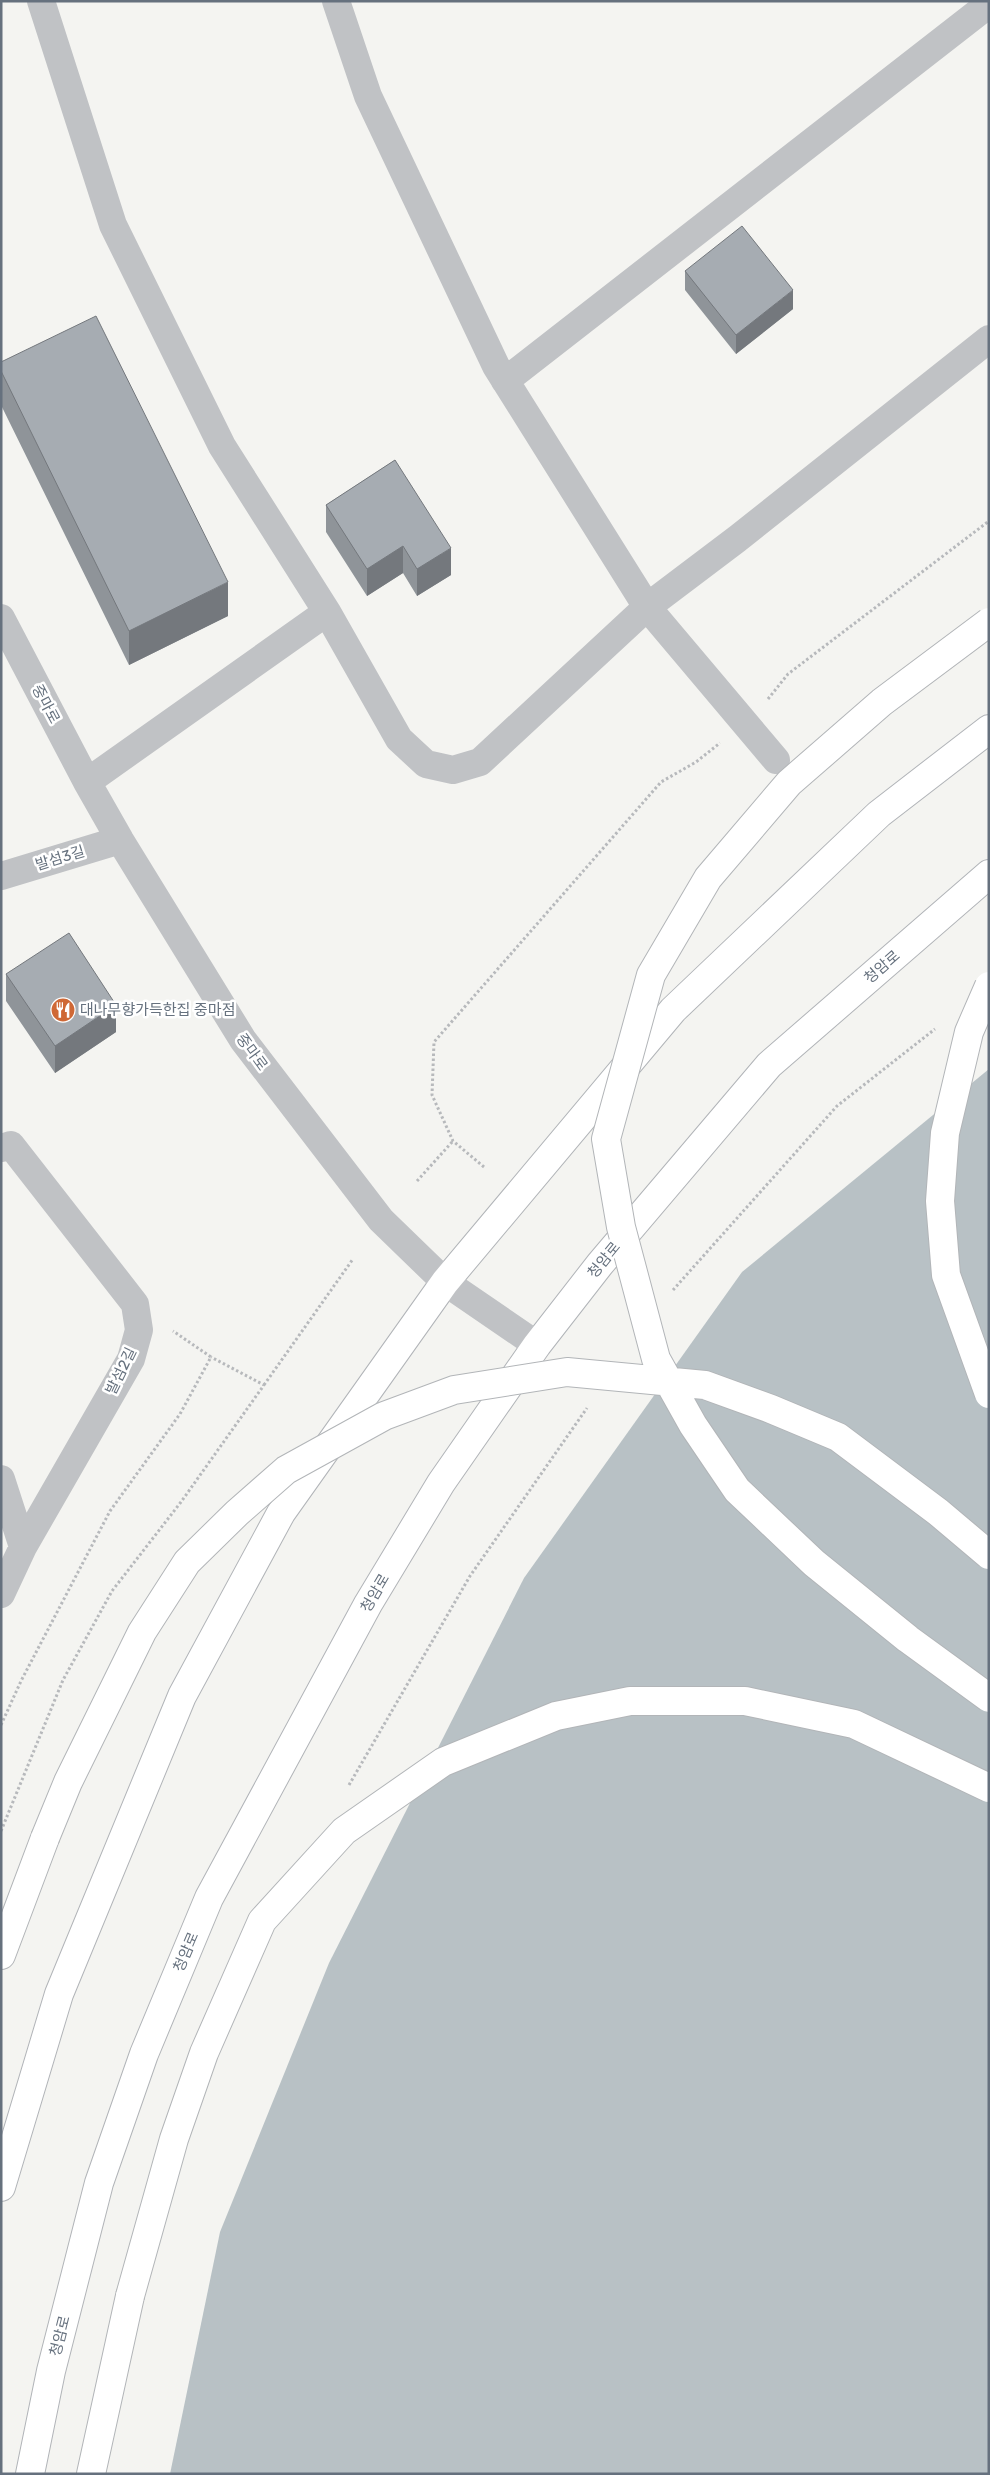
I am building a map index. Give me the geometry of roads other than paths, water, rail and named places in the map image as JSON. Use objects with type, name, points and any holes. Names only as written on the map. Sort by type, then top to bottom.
[{"type":"main road","points":[[989,622],[882,702],[789,783],[708,878],[651,975],[606,1139],[621,1227],[656,1359],[704,1441],[737,1490],[814,1563],[908,1639],[989,1698]]},
{"type":"main road","points":[[1,2187],[59,1994],[182,1696],[281,1513],[446,1282],[672,1010],[879,814],[989,728]]},
{"type":"main road","name":"청암로","points":[[30,2474],[51,2371],[100,2183],[144,2054],[208,1898],[368,1604],[441,1483],[537,1345],[600,1264],[769,1065],[989,874]]},
{"type":"main road","points":[[989,986],[969,1032],[944,1133],[940,1201],[946,1275],[989,1394]]},
{"type":"main road","points":[[1,1955],[68,1782],[142,1632],[187,1562],[237,1513],[286,1470],[384,1416],[454,1390],[567,1372],[705,1385],[771,1408],[838,1437],[938,1512],[989,1556]]},
{"type":"main road","points":[[91,2474],[130,2296],[174,2139],[204,2053],[262,1921],[344,1830],[443,1762],[556,1716],[630,1700],[745,1701],[854,1724],[989,1788]]},
{"type":"street","points":[[40,1],[113,224],[222,446],[327,612],[399,739],[426,764],[453,770],[480,762],[647,607],[737,539],[989,339]]},
{"type":"street","points":[[336,1],[368,96],[496,366],[647,607],[776,760]]},
{"type":"street","points":[[506,381],[989,4]]},
{"type":"street","points":[[86,782],[327,612]]},
{"type":"street","name":"중마로","points":[[2,621],[86,782],[243,1040],[381,1220],[446,1282],[537,1345]]},
{"type":"street","name":"발섬3길","points":[[1,876],[120,840]]},
{"type":"street","name":"발섬2길","points":[[1,1148],[11,1145],[135,1304],[139,1330],[131,1359],[23,1547],[1,1594]]},
{"type":"street","points":[[1,1479],[23,1547]]},
{"type":"place","name":"대나무향가득한집 중마점","points":[[63,1010]]}]
